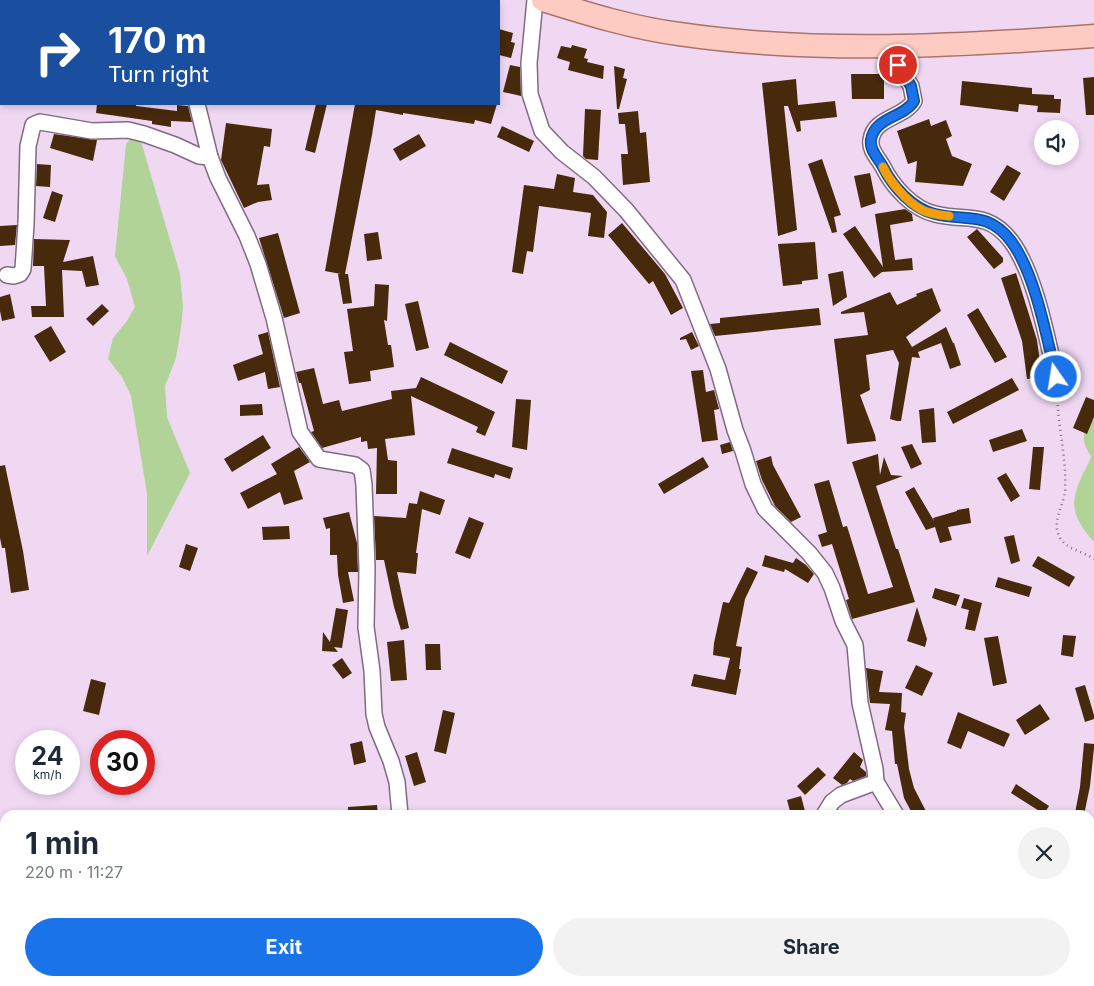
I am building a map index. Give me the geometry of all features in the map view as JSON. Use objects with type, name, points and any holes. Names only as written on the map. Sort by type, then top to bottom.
[{"type":"main road","points":[[544,0],[611,21],[677,34],[792,45],[896,45],[1047,40],[1094,36]]},
{"type":"street","points":[[535,0],[529,62],[530,94],[542,131],[562,152],[594,177],[626,210],[682,280],[718,369],[735,430],[765,509],[809,553],[825,574],[832,588],[843,621],[855,645],[860,704],[875,769],[876,782],[893,810]]},
{"type":"street","points":[[896,45],[898,65],[911,86],[914,101],[910,108],[880,124],[874,131],[871,146],[886,174],[895,186],[922,210],[935,214],[986,220],[998,228],[1010,241],[1020,257],[1039,308],[1056,377]]},
{"type":"street","points":[[197,105],[210,157],[256,258],[276,324],[300,432],[319,459],[355,465],[362,470],[364,485],[366,627],[370,648],[374,714],[377,727],[391,761],[399,810]]},
{"type":"street","points":[[7,275],[14,276],[20,274],[23,269],[28,146],[33,125],[40,122],[92,131],[128,130],[175,145],[199,156],[210,157]]},
{"type":"street","points":[[827,810],[832,802],[841,795],[876,782]]},
{"type":"path","points":[[1056,377],[1057,409],[1065,469],[1065,493],[1058,517],[1057,531],[1062,541],[1069,547],[1094,559]]},
{"type":"green space","points":[[138,131],[180,274],[183,307],[181,328],[176,358],[165,386],[167,417],[190,473],[147,556],[147,494],[131,396],[122,377],[108,359],[113,338],[127,321],[135,307],[127,279],[115,256],[126,144]]},
{"type":"green space","points":[[1094,419],[1094,542],[1078,520],[1074,505],[1077,488],[1091,456],[1085,446],[1084,437]]},
{"type":"building","points":[[500,29],[513,33],[511,42],[515,43],[511,58],[500,55]]},
{"type":"building","points":[[572,45],[587,49],[584,58],[588,59],[587,62],[604,66],[603,79],[568,70],[570,62],[557,58],[561,46],[571,48]]},
{"type":"building","points":[[510,65],[520,67],[521,96],[503,92]]},
{"type":"building","points":[[614,66],[625,69],[623,78],[627,79],[619,109],[617,109]]},
{"type":"building","points":[[851,74],[884,74],[884,99],[852,99]]},
{"type":"building","points":[[1094,77],[1094,115],[1086,115],[1083,78]]},
{"type":"building","points":[[796,79],[798,105],[835,101],[837,117],[800,121],[801,131],[797,132],[788,106],[784,106],[797,230],[778,236],[762,83]]},
{"type":"building","points":[[962,81],[1032,88],[1032,94],[1054,95],[1054,99],[1061,99],[1060,113],[1037,112],[1038,106],[1019,104],[1018,112],[960,105]]},
{"type":"building","points":[[97,105],[136,105],[177,111],[177,105],[188,106],[192,122],[171,121],[171,127],[152,124],[152,121],[96,113]]},
{"type":"building","points":[[316,105],[327,105],[315,153],[305,150]]},
{"type":"building","points":[[355,105],[497,105],[491,124],[475,120],[474,124],[376,110],[345,274],[348,274],[352,303],[343,304],[338,274],[341,274],[325,271]]},
{"type":"building","points":[[585,109],[601,110],[598,160],[586,159],[583,156]]},
{"type":"building","points":[[638,111],[640,133],[646,132],[650,182],[623,185],[621,154],[628,154],[625,124],[619,124],[618,113]]},
{"type":"building","points":[[929,119],[931,126],[946,120],[952,136],[946,139],[952,156],[972,164],[963,186],[915,182],[917,161],[908,164],[897,131]]},
{"type":"building","points":[[226,123],[272,129],[270,147],[264,146],[257,185],[269,184],[272,200],[258,202],[244,208],[221,160]]},
{"type":"building","points":[[502,126],[534,141],[529,152],[497,137]]},
{"type":"building","points":[[54,134],[97,140],[93,161],[50,148]]},
{"type":"building","points":[[419,134],[426,146],[400,161],[393,149]]},
{"type":"building","points":[[822,159],[841,215],[834,217],[837,232],[832,233],[808,164]]},
{"type":"building","points":[[37,164],[51,165],[50,187],[36,186]]},
{"type":"building","points":[[1007,165],[1021,173],[1004,201],[990,192]]},
{"type":"building","points":[[870,173],[876,203],[861,208],[854,176]]},
{"type":"building","points":[[557,174],[575,178],[573,192],[593,195],[607,212],[604,238],[588,236],[591,213],[539,206],[533,252],[527,251],[523,274],[512,272],[524,185],[554,189]]},
{"type":"building","points":[[52,191],[63,195],[55,222],[43,218]]},
{"type":"building","points":[[905,209],[912,214],[913,221],[890,225],[895,260],[912,258],[913,270],[882,272],[874,278],[843,234],[855,226],[883,267],[875,214]]},
{"type":"building","points":[[622,223],[665,274],[683,308],[671,315],[653,281],[649,284],[608,235]]},
{"type":"building","points":[[17,225],[15,245],[0,246],[0,226]]},
{"type":"building","points":[[977,229],[1003,258],[1003,262],[994,269],[967,237]]},
{"type":"building","points":[[378,232],[382,259],[367,261],[364,234]]},
{"type":"building","points":[[278,233],[300,313],[284,318],[259,238]]},
{"type":"building","points":[[34,239],[70,240],[63,262],[93,256],[99,285],[86,287],[82,271],[62,270],[64,317],[32,317],[31,306],[46,306],[44,266],[33,266]]},
{"type":"building","points":[[815,242],[818,279],[802,281],[802,284],[783,286],[778,244]]},
{"type":"building","points":[[843,271],[847,297],[833,306],[828,274]]},
{"type":"building","points":[[1016,273],[1037,340],[1042,377],[1027,379],[1022,341],[1001,278]]},
{"type":"building","points":[[375,284],[389,285],[387,321],[384,320],[388,345],[391,345],[394,367],[370,371],[371,381],[349,384],[344,352],[353,351],[347,309],[374,306]]},
{"type":"building","points":[[932,288],[941,311],[906,337],[912,347],[946,327],[954,343],[961,365],[950,369],[941,343],[918,352],[920,358],[912,357],[901,421],[897,421],[890,419],[899,363],[893,350],[866,355],[870,390],[860,395],[876,441],[847,444],[834,339],[868,335],[864,312],[841,314],[841,312],[890,292],[897,305],[917,296],[916,294]]},
{"type":"building","points":[[10,294],[15,318],[2,321],[0,297]]},
{"type":"building","points":[[418,301],[429,348],[416,351],[405,304]]},
{"type":"building","points":[[102,304],[109,311],[93,326],[86,319]]},
{"type":"building","points":[[819,308],[821,325],[715,336],[710,324],[720,323],[720,318]]},
{"type":"building","points":[[978,308],[1007,357],[995,363],[967,315]]},
{"type":"building","points":[[51,326],[66,352],[50,362],[34,336]]},
{"type":"building","points":[[268,332],[280,387],[268,389],[265,372],[238,381],[233,365],[263,354],[258,335]]},
{"type":"building","points":[[692,332],[699,346],[691,350],[686,339],[680,340],[680,338]]},
{"type":"building","points":[[450,342],[508,371],[502,384],[444,355]]},
{"type":"building","points":[[314,368],[323,404],[339,400],[342,411],[392,399],[391,391],[416,388],[421,377],[495,412],[485,436],[476,432],[478,427],[411,396],[415,435],[385,439],[388,460],[397,461],[397,494],[376,494],[377,448],[368,449],[367,441],[361,442],[361,437],[322,448],[311,432],[314,431],[301,383],[299,383],[296,372]]},
{"type":"building","points":[[703,370],[706,392],[714,390],[719,409],[714,410],[718,440],[702,442],[691,371]]},
{"type":"building","points":[[1012,378],[1019,390],[953,424],[947,412]]},
{"type":"building","points":[[1086,397],[1094,400],[1094,417],[1087,434],[1073,428]]},
{"type":"building","points":[[516,399],[531,400],[527,450],[512,447]]},
{"type":"building","points":[[262,404],[263,415],[240,416],[240,405]]},
{"type":"building","points":[[934,408],[936,442],[922,443],[919,410]]},
{"type":"building","points":[[1022,429],[1027,441],[993,452],[989,440]]},
{"type":"building","points":[[263,435],[271,448],[232,472],[224,459]]},
{"type":"building","points":[[730,442],[733,451],[722,454],[720,445]]},
{"type":"building","points":[[912,444],[922,464],[911,469],[901,447]]},
{"type":"building","points":[[299,447],[310,462],[294,471],[303,499],[284,505],[280,492],[248,509],[240,493],[277,474],[271,464]]},
{"type":"building","points":[[1033,447],[1044,447],[1040,490],[1029,489]]},
{"type":"building","points":[[452,448],[513,468],[510,479],[495,474],[494,478],[447,463]]},
{"type":"building","points":[[878,454],[880,475],[884,457],[891,475],[903,476],[876,486],[915,602],[852,619],[846,600],[849,599],[832,544],[822,547],[818,535],[827,532],[814,484],[829,480],[843,527],[847,526],[868,594],[893,587],[852,462]]},
{"type":"building","points":[[771,456],[773,465],[801,517],[791,522],[775,506],[762,480],[756,461]]},
{"type":"building","points":[[703,457],[709,467],[664,494],[658,484]]},
{"type":"building","points":[[5,465],[29,590],[11,593],[5,548],[2,548],[0,538],[0,466]]},
{"type":"building","points":[[1006,473],[1020,496],[1011,502],[997,478]]},
{"type":"building","points":[[914,487],[934,521],[933,518],[969,508],[971,523],[948,527],[952,540],[940,543],[935,527],[926,530],[905,492]]},
{"type":"building","points":[[420,491],[445,500],[440,515],[422,509],[416,553],[418,553],[416,574],[397,572],[409,628],[401,630],[384,560],[376,560],[374,516],[406,518],[409,503],[417,504]]},
{"type":"building","points":[[349,512],[357,543],[358,572],[348,572],[354,601],[343,603],[337,555],[330,555],[330,528],[326,529],[323,518]]},
{"type":"building","points":[[469,517],[484,523],[470,559],[455,553]]},
{"type":"building","points":[[289,526],[290,539],[263,540],[262,527]]},
{"type":"building","points":[[1014,535],[1020,561],[1011,564],[1004,537]]},
{"type":"building","points":[[186,544],[198,548],[190,571],[179,567]]},
{"type":"building","points":[[765,555],[793,563],[796,558],[814,574],[808,583],[785,569],[784,572],[762,566]]},
{"type":"building","points":[[1038,556],[1075,577],[1069,587],[1032,566]]},
{"type":"building","points":[[747,567],[758,572],[745,599],[736,646],[742,647],[739,669],[741,669],[736,695],[691,686],[694,674],[725,680],[730,658],[713,655],[714,643],[723,602],[729,603]]},
{"type":"building","points":[[998,577],[1032,587],[1029,597],[995,587]]},
{"type":"building","points":[[935,588],[960,595],[956,606],[932,598]]},
{"type":"building","points":[[964,598],[982,603],[975,631],[965,629],[969,610],[961,608]]},
{"type":"building","points":[[917,607],[927,639],[925,647],[907,641]]},
{"type":"building","points":[[336,608],[348,610],[342,648],[334,647],[338,652],[322,651],[323,632],[330,642]]},
{"type":"building","points":[[1063,635],[1076,636],[1073,657],[1061,655]]},
{"type":"building","points":[[998,636],[1007,683],[993,686],[984,638]]},
{"type":"building","points":[[404,640],[407,680],[391,681],[387,642]]},
{"type":"building","points":[[425,644],[440,644],[441,670],[426,670]]},
{"type":"building","points":[[342,658],[352,673],[343,679],[332,665]]},
{"type":"building","points":[[916,665],[933,673],[922,696],[905,688]]},
{"type":"building","points":[[866,668],[883,671],[879,692],[902,693],[901,712],[906,713],[904,727],[909,769],[914,788],[925,810],[910,810],[904,798],[897,764],[895,764],[892,731],[885,730],[890,704],[870,703]]},
{"type":"building","points":[[91,679],[106,683],[99,715],[83,711]]},
{"type":"building","points":[[1085,685],[1094,719],[1085,722],[1075,688]]},
{"type":"building","points":[[1040,704],[1050,719],[1025,735],[1016,720]]},
{"type":"building","points":[[443,710],[455,713],[446,754],[434,751]]},
{"type":"building","points":[[958,712],[1010,734],[1004,747],[968,731],[961,749],[947,743]]},
{"type":"building","points":[[362,741],[366,762],[354,765],[350,744]]},
{"type":"building","points":[[1084,743],[1094,744],[1090,786],[1085,810],[1076,810],[1080,787]]},
{"type":"building","points":[[417,752],[426,782],[414,786],[405,756]]},
{"type":"building","points":[[854,752],[863,760],[860,767],[866,772],[866,776],[853,781],[850,779],[842,785],[833,778]]},
{"type":"building","points":[[818,767],[826,775],[805,795],[797,786]]},
{"type":"building","points":[[1016,784],[1049,806],[1046,810],[1038,810],[1011,793]]},
{"type":"building","points":[[801,796],[805,810],[790,810],[787,800]]},
{"type":"building","points":[[377,805],[378,810],[348,810],[348,807]]},
{"type":"slow traffic","points":[[883,167],[895,186],[922,210],[949,216]]},
{"type":"route","points":[[898,65],[911,86],[914,101],[910,108],[889,118],[874,131],[871,146],[876,157],[895,186],[922,210],[935,214],[986,220],[998,228],[1010,241],[1020,257],[1037,303],[1056,377]]}]
